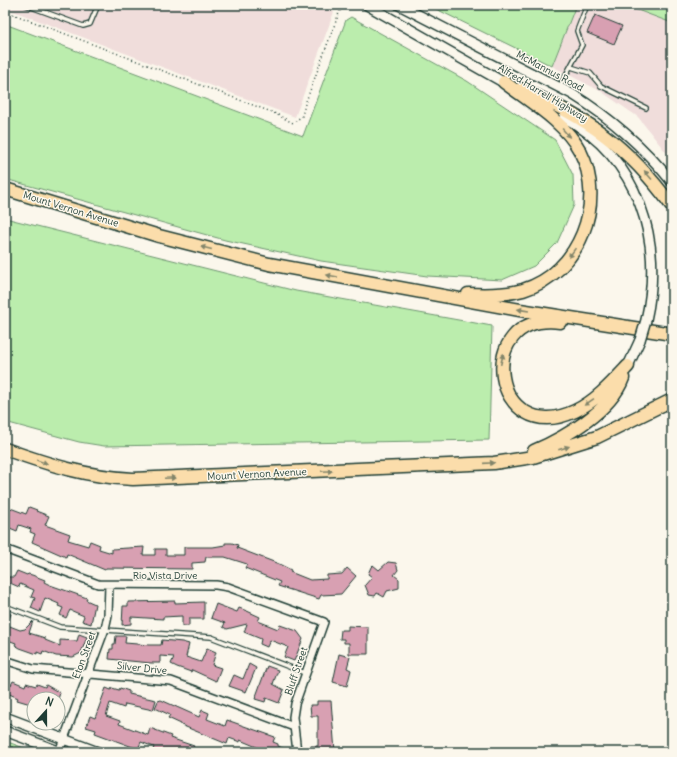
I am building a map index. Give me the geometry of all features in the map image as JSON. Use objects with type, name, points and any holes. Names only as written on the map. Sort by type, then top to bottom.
[{"type":"highway","points":[[504,82],[557,104],[601,132],[641,168],[672,206]]},
{"type":"highway","points":[[371,283],[454,294],[498,294],[522,290],[548,277],[564,263],[577,246],[587,220],[590,194],[587,168],[580,150],[557,122],[504,82]]},
{"type":"highway","name":"Mount Vernon Avenue","points":[[5,189],[174,240],[270,264],[371,283]]},
{"type":"highway","points":[[371,283],[672,334]]},
{"type":"highway","points":[[628,366],[602,393],[590,402],[566,414],[553,418],[542,418],[531,415],[518,407],[507,393],[502,381],[501,365],[504,350],[512,339],[530,325],[542,322],[558,322],[672,341]]},
{"type":"highway","points":[[513,460],[558,440],[578,428],[600,409],[617,389],[621,384],[628,366]]},
{"type":"highway","points":[[513,460],[534,458],[597,437],[672,400]]},
{"type":"highway","name":"Mount Vernon Avenue","points":[[5,449],[67,470],[94,476],[133,479],[494,463],[513,460]]},
{"type":"main road","name":"Alfred Harrell Highway","points":[[367,5],[573,122],[595,139],[612,156],[629,180],[645,216],[651,246],[653,275],[650,301],[640,340],[628,366]]},
{"type":"main road","name":"McMannus Road","points":[[399,5],[560,87],[595,108],[633,138],[672,182]]},
{"type":"main road","points":[[5,717],[98,752]]},
{"type":"main road","points":[[5,731],[60,752]]},
{"type":"street","name":"Rio Vista Drive","points":[[5,549],[98,584],[216,585],[228,587],[324,622]]},
{"type":"street","name":"Eton Street","points":[[60,752],[105,629],[108,615],[109,585]]},
{"type":"street","name":"Bluff Street","points":[[297,752],[294,727],[295,704],[305,672],[324,622]]},
{"type":"street","name":"Silver Drive","points":[[5,660],[33,669],[171,681],[294,727]]},
{"type":"lane","points":[[26,5],[83,26],[90,24],[98,5]]},
{"type":"lane","points":[[560,87],[582,45],[577,31],[587,5]]},
{"type":"lane","points":[[571,67],[590,73],[601,86],[646,108]]},
{"type":"lane","points":[[5,606],[60,627],[211,637],[305,672]]},
{"type":"path","points":[[5,11],[274,113],[294,122],[302,116],[305,104],[342,5]]},
{"type":"path","points":[[5,744],[27,752]]},
{"type":"shaded area","points":[[5,5],[322,5],[334,12],[295,117],[5,8]]},
{"type":"shaded area","points":[[576,5],[624,5],[672,23],[672,160],[638,117],[602,92],[552,66]]},
{"type":"green space","points":[[428,5],[576,5],[552,66]]},
{"type":"green space","points":[[624,5],[672,5],[672,23]]},
{"type":"green space","points":[[351,17],[467,81],[555,140],[573,175],[574,205],[557,243],[534,266],[502,280],[427,276],[321,261],[225,240],[5,179],[5,24],[303,136],[346,20]]},
{"type":"green space","points":[[5,218],[296,291],[492,326],[489,440],[104,446],[79,442],[5,422]]},
{"type":"green space","points":[[5,741],[35,752],[5,752]]},
{"type":"building","points":[[595,15],[622,26],[614,44],[587,33]]},
{"type":"building","points":[[5,506],[26,514],[29,507],[37,510],[36,511],[49,516],[45,525],[70,534],[68,540],[88,546],[90,541],[100,545],[99,549],[112,553],[112,549],[144,547],[143,555],[155,555],[155,549],[166,549],[166,555],[184,555],[184,547],[213,547],[225,545],[225,543],[232,543],[238,545],[237,548],[279,564],[291,570],[290,572],[310,580],[327,579],[327,575],[342,574],[347,568],[356,576],[341,594],[321,595],[319,599],[278,586],[280,582],[245,568],[247,564],[225,557],[206,557],[205,562],[192,563],[192,569],[106,568],[105,570],[67,554],[66,557],[32,542],[35,534],[30,532],[31,529],[19,525],[17,531],[5,526]]},
{"type":"building","points":[[388,562],[396,563],[398,570],[394,575],[399,579],[399,588],[387,591],[384,597],[377,593],[375,596],[369,595],[365,585],[372,577],[368,574],[371,567],[373,565],[379,570]]},
{"type":"building","points":[[17,571],[45,580],[44,582],[50,585],[87,598],[86,600],[95,604],[91,624],[82,621],[84,616],[70,610],[66,618],[60,615],[63,608],[58,606],[59,604],[45,598],[40,612],[31,608],[35,598],[31,597],[34,590],[20,584],[19,587],[10,583],[5,596],[5,577],[14,577]]},
{"type":"building","points":[[175,601],[175,603],[204,602],[204,619],[189,619],[189,626],[182,626],[182,616],[163,617],[163,619],[131,617],[131,624],[122,625],[123,606],[128,606],[128,602]]},
{"type":"building","points":[[216,604],[237,612],[239,608],[247,611],[260,617],[258,621],[278,629],[280,625],[297,631],[303,639],[294,661],[284,657],[288,647],[270,640],[267,647],[260,644],[261,639],[244,632],[247,624],[227,629],[223,627],[225,623],[211,618]]},
{"type":"building","points":[[5,611],[11,614],[7,625],[20,630],[25,629],[33,621],[29,633],[45,638],[45,640],[60,646],[60,640],[77,641],[79,634],[87,637],[81,653],[73,657],[56,656],[43,651],[42,654],[37,652],[37,654],[20,648],[15,645],[16,643],[5,639]]},
{"type":"building","points":[[348,626],[368,627],[368,654],[349,654],[349,643],[344,643],[344,639],[340,639],[341,630],[348,630]]},
{"type":"building","points":[[116,636],[126,636],[125,643],[161,645],[162,640],[189,644],[186,657],[201,662],[207,648],[216,652],[212,665],[221,668],[216,681],[192,670],[191,672],[171,664],[174,657],[160,656],[160,663],[109,659],[110,649],[113,649]]},
{"type":"building","points":[[339,654],[350,657],[347,668],[351,670],[347,686],[333,682]]},
{"type":"building","points":[[249,664],[256,668],[246,692],[229,686],[234,675],[243,679]]},
{"type":"building","points":[[267,666],[278,670],[273,684],[284,690],[279,703],[266,698],[265,702],[255,699]]},
{"type":"building","points":[[13,681],[25,686],[26,683],[36,686],[37,684],[45,687],[46,685],[56,691],[26,691],[26,703],[17,700],[18,698],[5,692],[5,682],[11,685]]},
{"type":"building","points":[[106,688],[111,690],[112,688],[119,690],[120,688],[129,691],[129,694],[156,700],[153,710],[125,704],[124,708],[110,703],[106,716],[120,721],[119,724],[148,735],[150,728],[171,736],[170,738],[194,746],[191,752],[152,752],[154,747],[141,742],[138,749],[95,733],[96,730],[86,727],[90,716],[95,718]]},
{"type":"building","points":[[161,700],[199,717],[202,710],[209,713],[207,719],[225,726],[227,720],[275,737],[273,742],[291,752],[257,752],[259,748],[240,740],[240,742],[229,738],[227,744],[168,718],[170,715],[155,708],[158,701]]},
{"type":"building","points":[[317,701],[331,701],[335,752],[312,752],[311,746],[318,746],[318,716],[311,716],[310,705],[317,705]]}]
